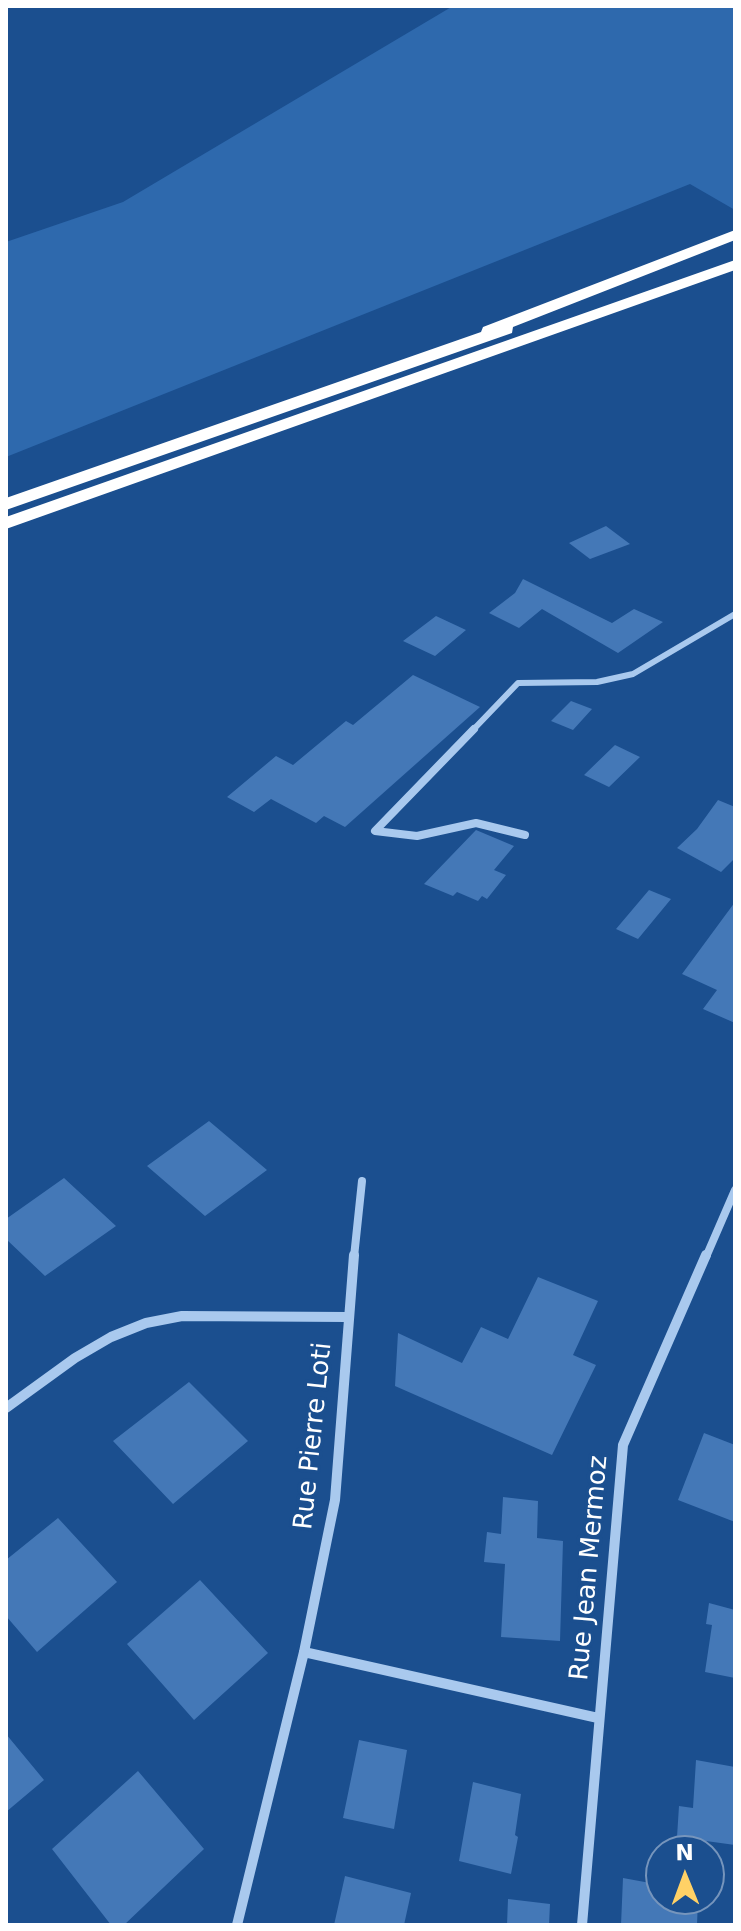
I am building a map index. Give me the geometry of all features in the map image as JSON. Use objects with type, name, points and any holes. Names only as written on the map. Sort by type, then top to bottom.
[{"type":"highway","points":[[423,357],[735,235]]},
{"type":"highway","points":[[6,504],[735,249]]},
{"type":"highway","points":[[6,523],[735,265]]},
{"type":"highway","points":[[442,369],[735,283]]},
{"type":"street","points":[[525,835],[476,823],[417,836],[375,831],[518,683],[597,682],[633,674],[735,614]]},
{"type":"street","name":"Rue Pierre Loti","points":[[237,1925],[304,1652],[335,1500],[347,1317],[362,1181]]},
{"type":"street","name":"Rue Jean Mermoz","points":[[582,1925],[623,1445],[735,1190]]},
{"type":"street","name":"Rue Pierre Loti","points":[[6,1408],[75,1358],[111,1337],[146,1323],[182,1316],[347,1317]]},
{"type":"street","points":[[304,1652],[598,1718]]},
{"type":"shaded area","points":[[453,6],[735,6],[735,210],[690,184],[6,457],[6,242],[123,202]]},
{"type":"building","points":[[606,526],[630,544],[590,559],[569,543]]},
{"type":"building","points":[[523,579],[612,623],[634,609],[663,622],[618,653],[542,609],[519,628],[489,613],[515,593]]},
{"type":"building","points":[[436,616],[466,630],[435,656],[403,641]]},
{"type":"building","points":[[413,675],[480,707],[345,827],[324,816],[316,823],[271,799],[254,812],[227,797],[276,756],[293,765],[346,721],[353,725]]},
{"type":"building","points":[[571,701],[592,709],[573,730],[551,721]]},
{"type":"building","points":[[615,745],[640,757],[609,787],[584,775]]},
{"type":"building","points":[[718,800],[735,807],[735,858],[721,872],[677,848],[697,829]]},
{"type":"building","points":[[476,830],[514,846],[494,870],[506,875],[487,899],[482,896],[478,901],[457,892],[453,896],[424,884]]},
{"type":"building","points":[[649,890],[671,899],[638,939],[616,929]]},
{"type":"building","points":[[735,902],[735,1023],[703,1009],[717,990],[682,974]]},
{"type":"building","points":[[209,1121],[267,1170],[205,1216],[147,1166]]},
{"type":"building","points":[[64,1178],[116,1226],[45,1276],[6,1239],[6,1219]]},
{"type":"building","points":[[538,1277],[598,1301],[573,1355],[596,1365],[552,1455],[395,1386],[398,1333],[462,1363],[481,1327],[508,1339]]},
{"type":"building","points":[[189,1382],[248,1441],[173,1504],[113,1441]]},
{"type":"building","points":[[704,1433],[735,1445],[735,1522],[678,1500]]},
{"type":"building","points":[[503,1497],[538,1501],[537,1538],[563,1541],[560,1641],[501,1637],[505,1564],[484,1562],[487,1532],[501,1534]]},
{"type":"building","points":[[58,1518],[117,1582],[37,1652],[6,1616],[6,1560]]},
{"type":"building","points":[[200,1580],[268,1653],[194,1720],[127,1644]]},
{"type":"building","points":[[709,1603],[735,1610],[735,1678],[705,1672],[712,1625],[706,1624]]},
{"type":"building","points":[[6,1734],[44,1780],[6,1812]]},
{"type":"building","points":[[359,1740],[407,1750],[394,1829],[343,1818]]},
{"type":"building","points":[[696,1760],[735,1767],[735,1845],[725,1844],[725,1835],[677,1835],[679,1806],[693,1808]]},
{"type":"building","points":[[138,1771],[204,1849],[124,1925],[111,1925],[52,1849]]},
{"type":"building","points":[[473,1782],[521,1794],[511,1874],[459,1861]]},
{"type":"building","points":[[345,1876],[411,1893],[404,1925],[334,1925]]},
{"type":"building","points":[[623,1878],[645,1882],[645,1915],[697,1915],[697,1925],[621,1925]]},
{"type":"building","points":[[508,1899],[550,1904],[549,1925],[507,1925]]}]
